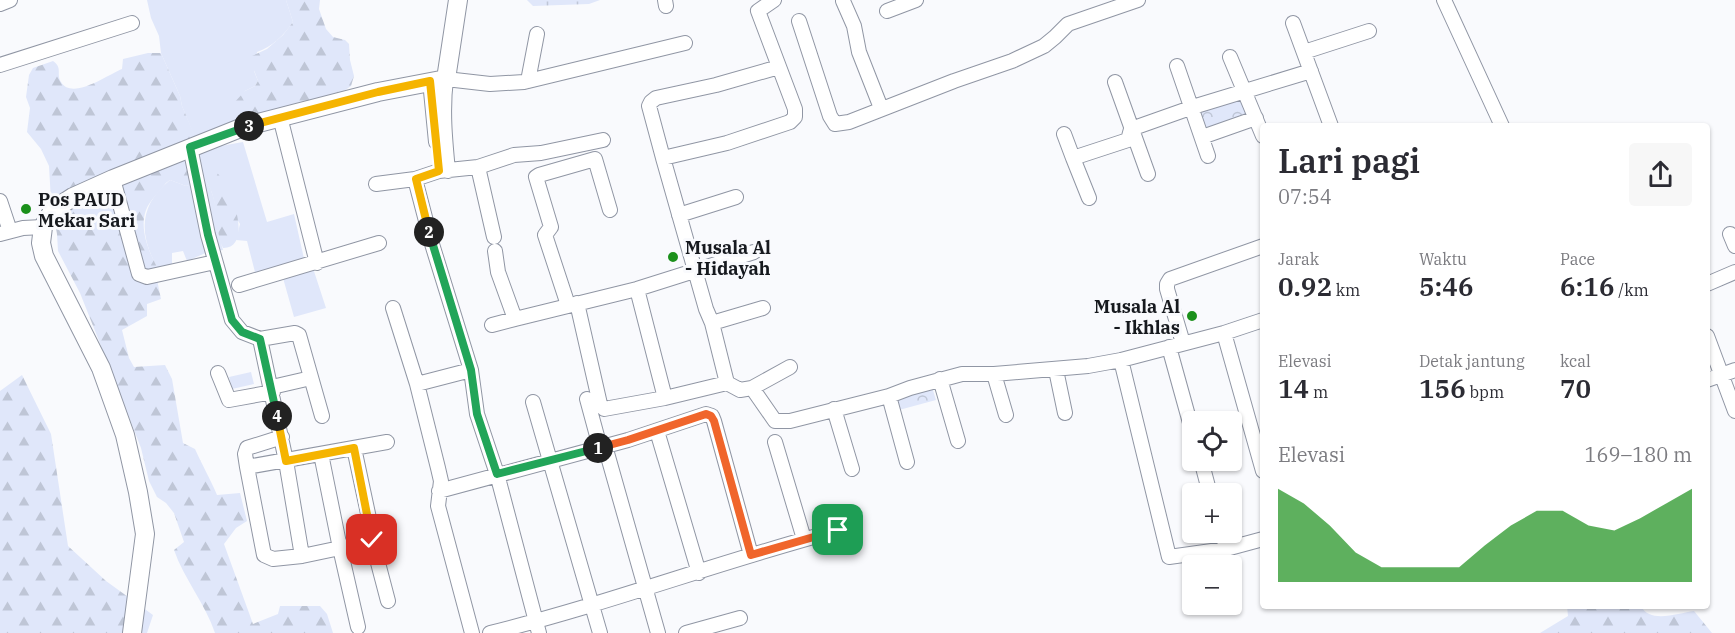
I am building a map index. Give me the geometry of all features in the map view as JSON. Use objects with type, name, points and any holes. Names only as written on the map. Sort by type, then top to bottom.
[{"type":"street","points":[[0,4],[10,0]]},
{"type":"street","points":[[444,171],[444,96],[438,80],[458,0]]},
{"type":"street","points":[[663,158],[727,143],[790,122],[795,117],[795,109],[756,6],[774,0]]},
{"type":"street","points":[[887,11],[916,0]]},
{"type":"street","points":[[799,21],[835,124],[849,122],[881,108],[1012,61],[1044,46],[1068,24],[1110,4],[1138,0]]},
{"type":"street","points":[[1444,0],[1501,123]]},
{"type":"street","points":[[843,1],[854,26],[859,52],[881,108]]},
{"type":"street","points":[[0,64],[132,23]]},
{"type":"street","points":[[1293,23],[1329,123]]},
{"type":"street","points":[[1304,52],[1370,31]]},
{"type":"street","points":[[528,81],[537,34]]},
{"type":"street","points":[[132,633],[145,534],[138,492],[125,435],[100,368],[44,256],[41,243],[43,227],[53,210],[112,179],[190,147],[280,117],[378,92],[438,80],[490,84],[528,81],[685,43]]},
{"type":"street","points":[[1230,57],[1260,128]]},
{"type":"street","points":[[1177,66],[1208,156]]},
{"type":"street","points":[[727,383],[712,323],[706,309],[649,106],[656,98],[716,85],[779,67]]},
{"type":"street","points":[[1131,129],[1311,71]]},
{"type":"street","points":[[1115,82],[1148,174]]},
{"type":"street","points":[[280,117],[317,263]]},
{"type":"street","points":[[1202,137],[1256,118]]},
{"type":"street","points":[[1073,158],[1128,140],[1131,129]]},
{"type":"street","points":[[1064,134],[1089,198]]},
{"type":"street","points":[[376,184],[478,167],[514,155],[541,153],[603,140]]},
{"type":"street","points":[[190,147],[215,262],[232,320],[242,332],[260,339],[295,333],[299,335],[322,416]]},
{"type":"street","points":[[610,210],[595,159],[536,177],[551,227],[545,235],[572,304],[602,408],[608,409],[665,398],[727,383],[740,390],[752,388],[790,367]]},
{"type":"street","points":[[478,167],[495,244],[498,272],[515,319]]},
{"type":"street","points":[[112,179],[142,277],[215,262]]},
{"type":"street","points":[[416,179],[432,244],[471,370],[477,414],[497,474],[537,627]]},
{"type":"street","points":[[679,215],[736,196]]},
{"type":"street","points":[[0,201],[5,233],[43,227]]},
{"type":"street","points":[[239,285],[379,243]]},
{"type":"street","points":[[1184,343],[1167,289],[1170,279],[1260,247]]},
{"type":"street","points":[[492,325],[637,289],[754,252]]},
{"type":"street","points":[[1710,283],[1735,272]]},
{"type":"street","points":[[637,289],[665,398]]},
{"type":"street","points":[[393,308],[417,384],[438,468],[441,482],[438,506],[472,633]]},
{"type":"street","points":[[712,323],[763,308]]},
{"type":"street","points":[[752,388],[775,421],[790,421],[889,396],[962,374],[1056,370],[1121,360],[1224,333],[1260,321]]},
{"type":"street","points":[[1224,333],[1260,460]]},
{"type":"street","points":[[260,339],[282,437],[302,556]]},
{"type":"street","points":[[1710,344],[1735,411]]},
{"type":"street","points":[[1169,347],[1187,411]]},
{"type":"street","points":[[1121,360],[1169,557],[1226,549],[1260,540]]},
{"type":"street","points":[[417,384],[471,370]]},
{"type":"street","points":[[1056,370],[1065,413]]},
{"type":"street","points":[[1710,379],[1735,370]]},
{"type":"street","points":[[218,372],[229,400],[311,378]]},
{"type":"street","points":[[994,374],[1006,415]]},
{"type":"street","points":[[940,379],[958,441]]},
{"type":"street","points":[[889,396],[908,462]]},
{"type":"street","points":[[587,399],[658,633]]},
{"type":"street","points":[[533,402],[600,633]]},
{"type":"street","points":[[834,409],[852,470]]},
{"type":"street","points":[[439,491],[657,431],[706,414],[711,416],[751,555]]},
{"type":"street","points":[[657,431],[699,573]]},
{"type":"street","points":[[282,437],[247,448],[245,454],[264,555],[273,559],[302,556],[367,543],[372,540]]},
{"type":"street","points":[[247,467],[387,442]]},
{"type":"street","points":[[776,442],[804,539]]},
{"type":"street","points":[[354,448],[372,540],[388,601]]},
{"type":"street","points":[[321,454],[339,548],[358,627]]},
{"type":"street","points":[[490,633],[537,627],[591,606],[838,530]]},
{"type":"street","points":[[1225,543],[1226,549]]},
{"type":"street","points":[[686,633],[723,628],[740,618]]},
{"type":"green space","points":[[147,0],[286,0],[293,22],[277,40],[257,52],[254,71],[258,81],[255,86],[245,91],[235,121],[195,138],[161,53],[159,36],[151,18]]},
{"type":"green space","points":[[286,0],[320,0],[319,9],[326,29],[333,37],[345,40],[349,44],[354,76],[351,86],[333,99],[306,106],[275,109],[264,115],[235,121],[232,105],[258,81],[252,65],[252,56],[267,49],[283,35],[293,22]]},
{"type":"green space","points":[[527,0],[600,0],[589,4],[533,6]]},
{"type":"green space","points":[[148,53],[161,53],[180,96],[201,161],[211,167],[221,178],[229,192],[235,207],[238,236],[233,245],[223,248],[218,232],[213,196],[205,180],[186,186],[170,180],[166,183],[148,206],[144,217],[144,233],[158,269],[155,270],[161,299],[147,304],[147,316],[122,330],[129,358],[134,367],[165,365],[172,379],[183,443],[195,449],[217,495],[240,493],[247,521],[236,528],[224,544],[253,624],[278,614],[280,606],[320,606],[327,614],[333,633],[215,633],[174,550],[184,542],[174,513],[157,497],[149,481],[141,448],[103,351],[80,293],[58,251],[49,166],[41,149],[27,132],[30,108],[26,97],[29,75],[33,68],[53,61],[58,66],[61,82],[66,87],[82,88],[122,69],[123,59]]},
{"type":"green space","points":[[1242,95],[1249,112],[1203,130],[1197,113]]},
{"type":"green space","points":[[243,142],[267,222],[294,214],[305,263],[311,262],[326,308],[294,317],[281,271],[256,276],[247,241],[236,240],[240,224],[201,161],[198,150]]},
{"type":"green space","points":[[170,180],[186,186],[205,180],[213,196],[223,250],[208,252],[187,261],[183,251],[172,253],[172,265],[158,269],[147,244],[145,222],[152,200]]},
{"type":"green space","points":[[251,372],[254,384],[232,389],[229,377]]},
{"type":"green space","points":[[22,375],[51,434],[68,546],[106,581],[153,615],[147,633],[0,633],[0,391]]},
{"type":"green space","points":[[932,387],[936,400],[899,410],[895,398]]},
{"type":"green space","points":[[1567,609],[1643,609],[1651,615],[1658,616],[1694,611],[1712,633],[1540,633],[1568,616]]},
{"type":"place","name":"Pos PAUD Mekar Sari","points":[[26,209]]},
{"type":"place","name":"Musala Al - Hidayah","points":[[673,257]]},
{"type":"place","name":"Musala Al - Ikhlas","points":[[1192,316]]},
{"type":"route","points":[[372,540],[354,448],[286,461],[260,339],[236,328],[223,292],[208,235],[190,147],[243,128],[378,92],[430,81],[439,171],[416,179],[432,244],[471,370],[477,414],[497,474],[628,440],[706,414],[714,421],[751,555],[838,530]]}]
